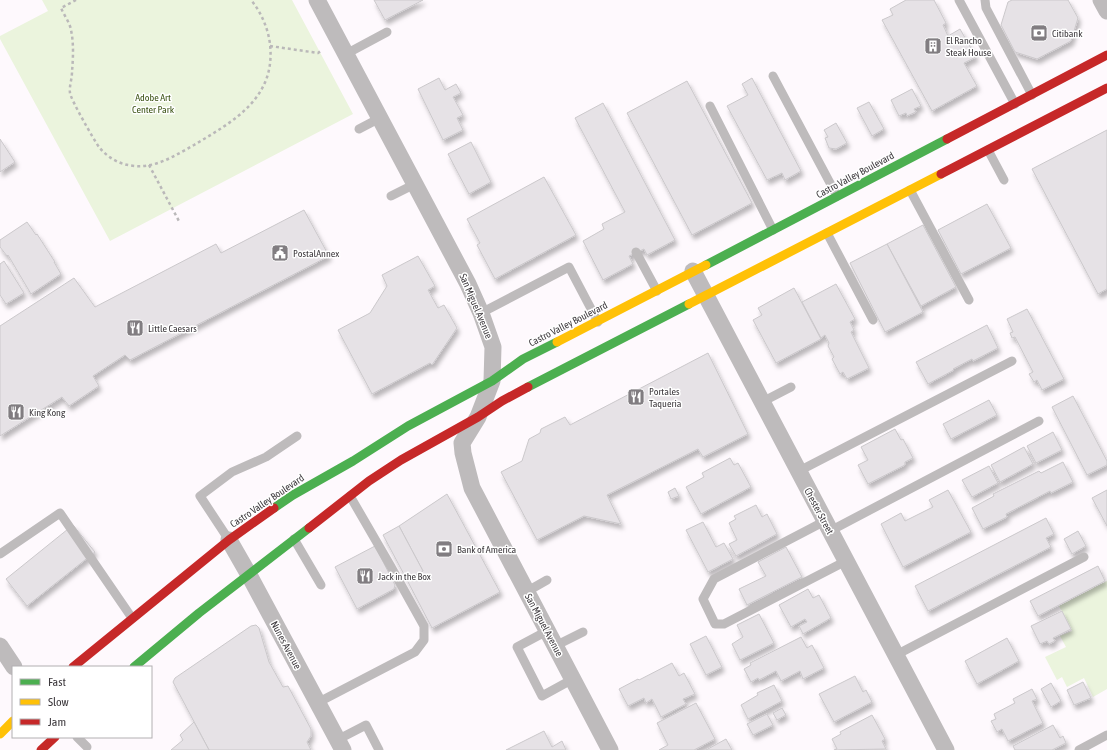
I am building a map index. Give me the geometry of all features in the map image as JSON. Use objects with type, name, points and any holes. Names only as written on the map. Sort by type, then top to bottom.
[{"type":"main road","name":"Castro Valley Boulevard","points":[[74,666],[229,540],[293,495],[353,461],[408,426],[492,381],[523,359],[598,322],[1107,55]]},
{"type":"main road","points":[[135,666],[199,613],[294,539],[369,481],[401,460],[478,417],[502,401],[1107,88]]},
{"type":"main road","points":[[0,734],[12,722]]},
{"type":"main road","points":[[41,750],[54,738]]},
{"type":"street","name":"San Miguel Avenue","points":[[317,0],[468,284],[481,313],[493,347],[492,381],[478,417],[462,443],[472,488],[610,750]]},
{"type":"street","points":[[1101,0],[1107,12]]},
{"type":"street","name":"Chester Street","points":[[693,271],[946,750]]},
{"type":"street","name":"Nunes Avenue","points":[[229,540],[340,745]]},
{"type":"street","points":[[0,646],[13,666]]},
{"type":"lane","points":[[959,0],[1016,104]]},
{"type":"lane","points":[[985,0],[986,8],[1032,95]]},
{"type":"lane","points":[[342,48],[386,32]]},
{"type":"lane","points":[[773,76],[837,196]]},
{"type":"lane","points":[[710,106],[773,230]]},
{"type":"lane","points":[[359,129],[380,118]]},
{"type":"lane","points":[[988,150],[1004,180]]},
{"type":"lane","points":[[391,196],[414,184]]},
{"type":"lane","points":[[910,190],[969,300]]},
{"type":"lane","points":[[828,233],[873,320]]},
{"type":"lane","points":[[636,252],[656,291]]},
{"type":"lane","points":[[481,313],[569,267],[598,322]]},
{"type":"lane","points":[[799,472],[1012,361]]},
{"type":"lane","points":[[762,402],[791,387]]},
{"type":"lane","points":[[846,561],[724,624],[715,624],[703,599],[714,579],[827,526],[1039,421]]},
{"type":"lane","points":[[229,540],[200,496],[232,472],[266,456],[297,436]]},
{"type":"lane","points":[[317,703],[415,652],[424,640],[424,626],[350,496]]},
{"type":"lane","points":[[0,554],[60,513],[132,618]]},
{"type":"lane","points":[[294,539],[321,585]]},
{"type":"lane","points":[[896,655],[1084,557]]},
{"type":"lane","points":[[526,592],[547,580]]},
{"type":"lane","points":[[547,631],[517,647],[542,696],[573,679]]},
{"type":"lane","points":[[555,646],[583,632]]},
{"type":"lane","points":[[340,745],[366,726],[379,750]]},
{"type":"lane","points":[[1079,750],[1107,736]]},
{"type":"lane","points":[[78,738],[88,747]]},
{"type":"path","points":[[76,0],[61,8],[71,29],[73,55],[70,94],[98,146],[108,157],[120,163],[135,166],[149,165],[164,161],[209,136],[235,119],[254,101],[261,92],[267,78],[270,46],[266,26],[251,0]]},
{"type":"path","points":[[270,46],[318,53],[342,48]]},
{"type":"path","points":[[149,165],[180,223]]},
{"type":"green space","name":"Adobe Art Center Park","points":[[42,0],[292,0],[353,114],[110,241],[0,39],[0,36],[48,11]]},
{"type":"green space","points":[[1107,581],[1107,689],[1093,697],[1084,678],[1067,687],[1062,677],[1057,680],[1045,657],[1066,647],[1060,636],[1072,631],[1059,606]]},
{"type":"building","points":[[374,0],[423,0],[385,20]]},
{"type":"building","name":"El Rancho Steak House","points":[[906,0],[934,0],[946,23],[943,25],[948,36],[960,29],[976,57],[964,63],[977,86],[932,111],[882,20],[893,15],[890,9]]},
{"type":"building","name":"Citibank","points":[[1012,0],[1068,0],[1078,18],[1071,41],[1037,59],[1015,52],[1001,25],[1008,2]]},
{"type":"building","points":[[439,78],[445,90],[456,84],[461,93],[453,97],[463,115],[457,118],[463,130],[443,140],[418,89]]},
{"type":"building","points":[[752,78],[801,171],[785,180],[782,173],[767,180],[727,106],[748,95],[742,84]]},
{"type":"building","points":[[687,81],[752,203],[692,235],[627,113]]},
{"type":"building","points":[[912,89],[921,106],[914,109],[916,112],[907,116],[906,113],[899,116],[891,100]]},
{"type":"building","points":[[869,102],[884,129],[872,136],[857,108]]},
{"type":"building","points":[[603,103],[675,240],[647,255],[644,249],[629,256],[633,264],[603,280],[583,241],[604,229],[602,224],[625,212],[575,118]]},
{"type":"building","points":[[836,123],[847,143],[836,149],[829,148],[825,138],[828,137],[824,130]]},
{"type":"building","points":[[1107,130],[1107,289],[1098,294],[1032,169]]},
{"type":"building","points":[[0,139],[15,162],[0,172]]},
{"type":"building","points":[[471,142],[491,182],[469,194],[448,154]]},
{"type":"building","points":[[544,177],[576,235],[495,279],[477,245],[480,243],[467,219]]},
{"type":"building","points":[[987,204],[1011,248],[961,274],[938,230]]},
{"type":"building","points":[[304,210],[329,256],[130,360],[125,355],[93,376],[99,386],[69,406],[62,397],[0,436],[0,326],[74,278],[95,307],[216,244],[221,253]]},
{"type":"building","points":[[27,222],[36,235],[37,234],[61,274],[31,294],[8,255],[7,256],[0,247],[0,240]]},
{"type":"building","points":[[923,225],[956,287],[921,306],[887,244]]},
{"type":"building","points":[[887,244],[923,312],[885,332],[850,263]]},
{"type":"building","points":[[418,256],[435,286],[428,290],[438,308],[444,305],[457,328],[432,365],[430,363],[372,394],[338,330],[370,313],[387,286],[382,275]]},
{"type":"building","points":[[4,261],[24,293],[6,304],[0,295],[0,264]]},
{"type":"building","points":[[836,284],[855,319],[850,322],[854,330],[851,332],[869,368],[847,379],[843,372],[840,374],[832,359],[834,357],[828,346],[829,343],[825,335],[821,338],[802,302]]},
{"type":"building","points":[[794,288],[821,339],[776,363],[753,320],[762,315],[758,308]]},
{"type":"building","points":[[1027,309],[1064,379],[1042,390],[1037,380],[1034,382],[1029,374],[1033,372],[1015,337],[1012,338],[1010,333],[1013,332],[1007,319]]},
{"type":"building","points":[[987,325],[998,348],[973,361],[972,359],[928,384],[916,362]]},
{"type":"building","points":[[708,353],[748,434],[703,457],[698,449],[607,495],[621,524],[584,516],[537,540],[501,472],[522,461],[529,439],[540,433],[541,429],[565,417],[570,425]]},
{"type":"building","points":[[1073,396],[1107,461],[1107,465],[1087,475],[1052,407]]},
{"type":"building","points":[[989,400],[997,415],[951,439],[943,424]]},
{"type":"building","points":[[895,429],[901,440],[903,439],[913,458],[905,462],[905,465],[868,484],[858,465],[868,460],[861,447]]},
{"type":"building","points":[[1053,432],[1062,450],[1036,463],[1027,446]]},
{"type":"building","points":[[1024,447],[1033,464],[1000,482],[991,465]]},
{"type":"building","points":[[730,458],[734,465],[738,463],[751,487],[701,514],[686,487],[704,477],[702,473]]},
{"type":"building","points":[[1063,462],[1073,482],[1051,493],[1050,491],[1006,514],[1007,517],[983,529],[972,508],[994,496],[993,494],[1039,471],[1041,473]]},
{"type":"building","points":[[989,466],[998,483],[972,497],[962,480]]},
{"type":"building","points":[[675,488],[679,496],[671,499],[668,492]]},
{"type":"building","points":[[948,490],[971,532],[903,567],[881,524],[901,513],[905,521],[933,507],[929,500]]},
{"type":"building","points":[[1107,490],[1107,526],[1092,498]]},
{"type":"building","name":"Bank of America","points":[[447,494],[500,592],[432,628],[407,580],[423,571],[399,526]]},
{"type":"building","points":[[756,505],[762,517],[767,514],[777,534],[736,556],[729,544],[737,540],[729,523],[736,519],[734,516]]},
{"type":"building","points":[[1046,518],[1054,534],[1046,538],[1051,547],[928,611],[915,586]]},
{"type":"building","points":[[703,522],[716,547],[724,543],[733,559],[708,572],[686,530]]},
{"type":"building","points":[[73,525],[95,552],[27,606],[6,579]]},
{"type":"building","points":[[399,526],[423,571],[407,580],[383,535]]},
{"type":"building","points":[[1078,531],[1086,546],[1072,554],[1064,539]]},
{"type":"building","name":"Jack in the Box","points":[[375,546],[395,585],[394,589],[357,609],[335,567]]},
{"type":"building","points":[[786,547],[802,577],[747,605],[739,589],[766,576],[758,562]]},
{"type":"building","points":[[1098,566],[1105,581],[1038,616],[1030,601]]},
{"type":"building","points":[[808,589],[813,598],[819,595],[831,618],[803,634],[799,626],[807,622],[805,619],[791,627],[779,605]]},
{"type":"building","points":[[1062,611],[1071,629],[1053,638],[1055,641],[1049,644],[1047,641],[1040,644],[1031,626]]},
{"type":"building","points":[[759,614],[774,643],[740,660],[732,644],[743,637],[737,625]]},
{"type":"building","points":[[256,625],[259,628],[269,662],[283,687],[288,686],[311,729],[311,736],[307,742],[311,750],[209,750],[173,682],[175,678],[251,626]]},
{"type":"building","points":[[706,636],[722,667],[706,675],[690,644]]},
{"type":"building","points":[[801,637],[807,648],[812,645],[824,668],[803,679],[800,671],[781,681],[776,671],[759,680],[758,678],[751,682],[744,669],[751,665],[750,663]]},
{"type":"building","points":[[1007,638],[1019,661],[977,684],[965,661]]},
{"type":"building","points":[[672,663],[679,676],[684,673],[695,694],[683,699],[686,704],[661,717],[652,699],[646,703],[644,698],[628,706],[619,689]]},
{"type":"building","points":[[855,676],[863,692],[866,690],[872,702],[834,722],[819,694]]},
{"type":"building","points":[[1083,682],[1091,698],[1074,705],[1067,690]]},
{"type":"building","points":[[1051,683],[1061,701],[1051,707],[1041,689]]},
{"type":"building","points":[[774,685],[782,701],[748,719],[741,705],[758,695],[757,693]]},
{"type":"building","points":[[1032,689],[1037,699],[1032,701],[1043,723],[1008,741],[1002,729],[997,732],[991,721],[996,719],[994,714],[1015,703],[1013,699]]},
{"type":"building","points":[[696,703],[715,739],[694,750],[659,750],[668,745],[657,723]]},
{"type":"building","points":[[782,708],[786,715],[777,720],[773,713]]},
{"type":"building","points":[[767,714],[773,725],[753,735],[747,724]]},
{"type":"building","points":[[872,715],[885,739],[882,741],[886,749],[834,750],[837,749],[832,739],[841,734],[840,732]]},
{"type":"building","points":[[194,722],[209,750],[171,750],[183,740],[180,735]]},
{"type":"building","points":[[1053,725],[1060,738],[1063,736],[1066,743],[1052,750],[1015,750],[1013,746]]},
{"type":"building","points":[[544,731],[552,747],[562,741],[566,750],[506,750]]},
{"type":"building","points":[[726,739],[732,750],[706,750]]},
{"type":"traffic: fast","points":[[706,265],[947,139]]},
{"type":"traffic: fast","points":[[528,387],[689,304]]},
{"type":"traffic: fast","points":[[274,508],[408,426],[492,381],[523,359],[557,342]]},
{"type":"traffic: fast","points":[[135,666],[199,613],[309,528]]},
{"type":"traffic: slow","points":[[689,304],[941,174]]},
{"type":"traffic: slow","points":[[557,342],[706,265]]},
{"type":"traffic: slow","points":[[0,734],[12,722]]},
{"type":"traffic: jam","points":[[947,139],[1107,55]]},
{"type":"traffic: jam","points":[[941,174],[1107,88]]},
{"type":"traffic: jam","points":[[309,528],[369,481],[401,460],[528,387]]},
{"type":"traffic: jam","points":[[74,666],[229,540],[274,508]]},
{"type":"traffic: jam","points":[[41,750],[54,738]]},
{"type":"place","name":"Citibank","points":[[1039,33]]},
{"type":"place","name":"El Rancho Steak House","points":[[933,46]]},
{"type":"place","name":"PostalAnnex","points":[[280,253]]},
{"type":"place","name":"Little Caesars","points":[[135,328]]},
{"type":"place","name":"Portales Taqueria","points":[[636,397]]},
{"type":"place","name":"King Kong","points":[[16,412]]},
{"type":"place","name":"Bank of America","points":[[444,549]]},
{"type":"place","name":"Jack in the Box","points":[[365,576]]}]
